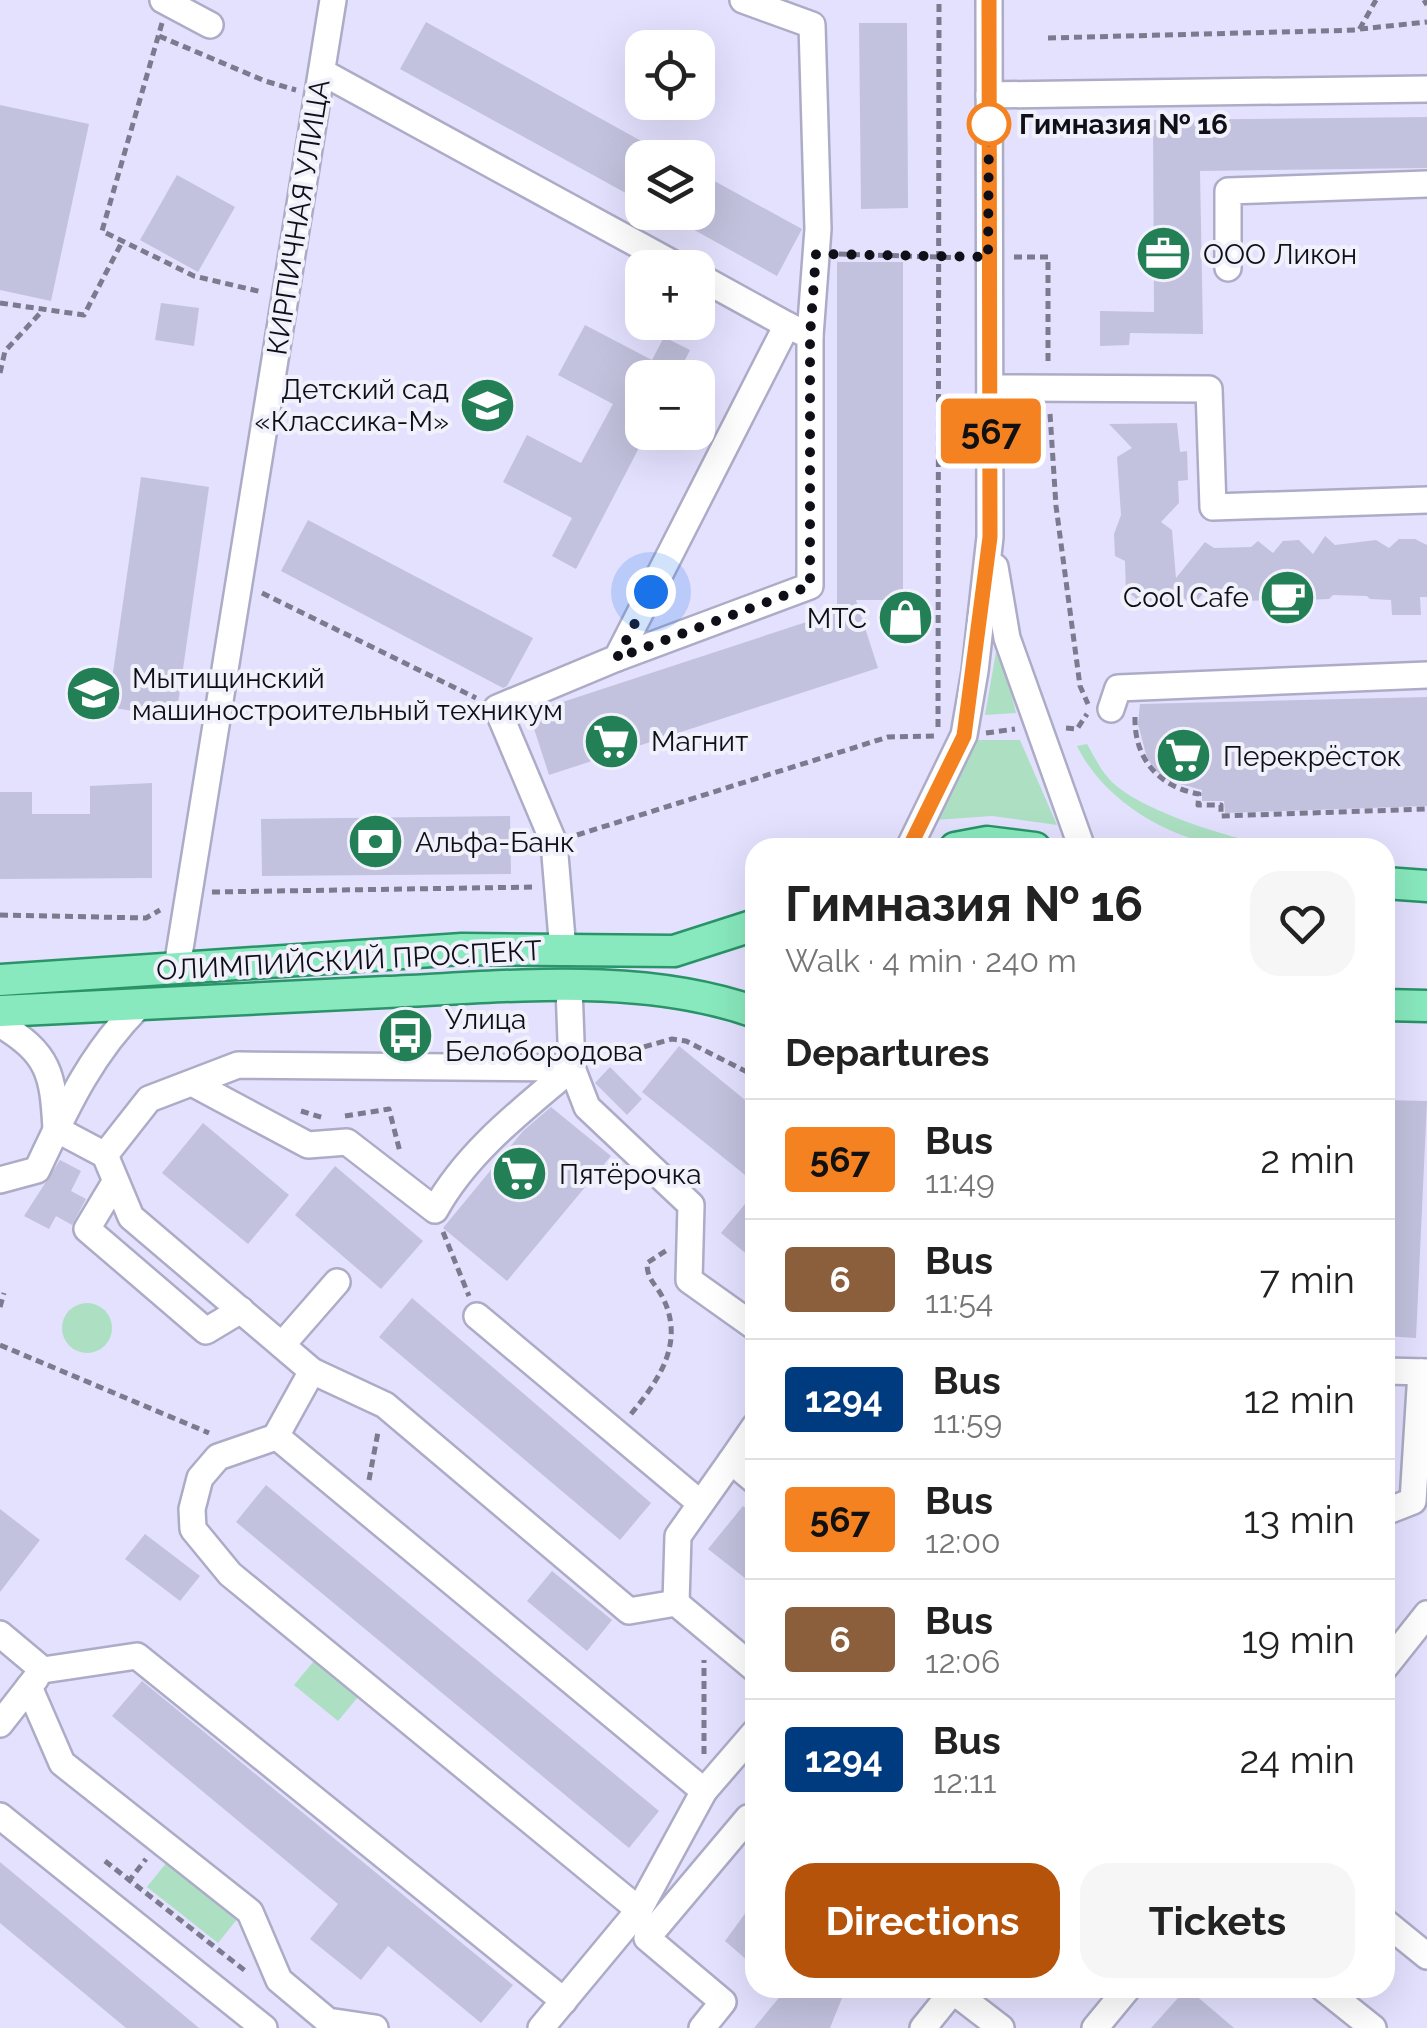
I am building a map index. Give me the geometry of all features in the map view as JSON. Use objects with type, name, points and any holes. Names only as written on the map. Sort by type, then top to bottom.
[{"type":"main road","points":[[1395,884],[1427,886]]},
{"type":"main road","name":"ОЛИМПИЙСКИЙ ПРОСПЕКТ","points":[[0,980],[462,949],[674,951],[745,928]]},
{"type":"main road","name":"ОЛИМПИЙСКИЙ ПРОСПЕКТ","points":[[0,1011],[570,987],[662,988],[745,1009]]},
{"type":"main road","points":[[1395,1006],[1427,1006]]},
{"type":"street","name":"КИРПИЧНАЯ УЛИЦА","points":[[178,967],[332,0]]},
{"type":"street","points":[[617,658],[798,330],[816,254],[812,25],[743,0]]},
{"type":"street","points":[[915,838],[964,736],[990,537],[989,0]]},
{"type":"street","points":[[166,1],[210,25]]},
{"type":"street","points":[[322,72],[648,250]]},
{"type":"street","points":[[988,95],[1427,89]]},
{"type":"street","points":[[1228,268],[1228,191],[1427,184]]},
{"type":"street","points":[[715,285],[798,330]]},
{"type":"street","points":[[563,951],[554,843],[497,708],[617,658],[810,586],[798,330]]},
{"type":"street","points":[[992,388],[1209,389],[1213,507],[1427,500]]},
{"type":"street","points":[[990,537],[1006,638],[1078,838]]},
{"type":"street","points":[[1110,708],[1118,688],[1427,675]]},
{"type":"street","points":[[570,987],[572,1068],[587,1107],[692,1204],[689,1280],[745,1321]]},
{"type":"street","points":[[0,1180],[37,1170],[87,1068],[105,1042],[142,1004]]},
{"type":"street","points":[[0,1024],[30,1042],[42,1057],[54,1082],[56,1129]]},
{"type":"street","points":[[104,1155],[149,1099],[238,1065],[572,1068]]},
{"type":"street","points":[[192,1082],[308,1145],[347,1142],[435,1210],[445,1192],[503,1126],[572,1068]]},
{"type":"street","points":[[56,1129],[104,1155],[130,1217],[312,1371],[385,1405],[629,1611],[676,1602]]},
{"type":"street","points":[[114,1184],[87,1228],[206,1330],[240,1310]]},
{"type":"street","points":[[282,1345],[336,1282]]},
{"type":"street","points":[[477,1316],[700,1502]]},
{"type":"street","points":[[312,1371],[276,1437],[218,1458],[200,1478],[192,1510],[193,1529],[230,1574],[639,1910]]},
{"type":"street","points":[[1395,1371],[1424,1372],[1413,1501],[1395,1508]]},
{"type":"street","points":[[276,1437],[704,1791]]},
{"type":"street","points":[[745,1441],[678,1536],[676,1602],[745,1662]]},
{"type":"street","points":[[732,1461],[745,1472]]},
{"type":"street","points":[[1395,1654],[1427,1614]]},
{"type":"street","points":[[0,1634],[36,1678],[62,1763],[250,1912],[280,1980],[328,2021],[375,2028]]},
{"type":"street","points":[[0,1724],[36,1678],[137,1656],[564,2001]]},
{"type":"street","points":[[541,2028],[639,1910],[704,1791],[745,1744]]},
{"type":"street","points":[[0,1816],[264,2028]]},
{"type":"street","points":[[702,2028],[723,2002],[647,1938],[745,1822]]},
{"type":"street","points":[[1395,1930],[1427,1956]]},
{"type":"street","points":[[923,2028],[945,1998]]},
{"type":"street","points":[[963,1998],[1001,2028]]},
{"type":"street","points":[[1095,2028],[1120,1998]]},
{"type":"street","points":[[1336,1998],[1373,2028]]},
{"type":"path","points":[[554,843],[888,737],[938,736],[939,0]]},
{"type":"path","points":[[1359,30],[1376,0]]},
{"type":"path","points":[[166,1],[102,231],[194,276],[285,298]]},
{"type":"path","points":[[1048,38],[1359,30],[1427,22]]},
{"type":"path","points":[[158,36],[265,81]]},
{"type":"path","points":[[0,303],[84,315],[122,242]]},
{"type":"path","points":[[816,254],[1048,257],[1048,388],[1061,542],[1080,686],[1090,708],[1077,729],[1039,726]]},
{"type":"path","points":[[0,373],[5,350],[44,309]]},
{"type":"path","points":[[240,582],[497,708]]},
{"type":"path","points":[[1110,708],[1135,709],[1138,746],[1150,769],[1173,788],[1199,794],[1198,805],[1221,805],[1222,816],[1427,809]]},
{"type":"path","points":[[0,914],[146,918],[191,893],[558,886]]},
{"type":"path","points":[[572,1068],[672,1040],[686,1041],[745,1071]]},
{"type":"path","points":[[616,1432],[661,1376],[670,1350],[673,1332],[663,1299],[647,1276],[647,1263],[666,1250],[690,1251]]},
{"type":"path","points":[[0,1307],[4,1294]]},
{"type":"path","points":[[0,1344],[176,1416],[217,1438]]},
{"type":"path","points":[[370,1514],[369,1466],[385,1405]]},
{"type":"path","points":[[704,1627],[704,1791]]},
{"type":"path","points":[[120,1892],[160,1841]]},
{"type":"path","points":[[104,1860],[246,1972],[280,1980]]},
{"type":"green space","points":[[996,652],[1001,652],[1016,713],[985,715]]},
{"type":"green space","points":[[973,740],[1020,740],[1057,825],[992,816],[935,820]]},
{"type":"green space","points":[[1087,744],[1114,784],[1135,798],[1177,818],[1240,838],[1191,838],[1143,816],[1105,785],[1077,746]]},
{"type":"green space","points":[[87,1303],[105,1310],[112,1328],[105,1346],[87,1353],[69,1346],[62,1328],[69,1310]]},
{"type":"green space","points":[[314,1661],[358,1697],[338,1721],[294,1685]]},
{"type":"green space","points":[[167,1862],[238,1918],[218,1943],[147,1887]]},
{"type":"building","points":[[426,22],[639,140],[625,140],[625,193],[400,69]]},
{"type":"building","points":[[859,23],[907,23],[908,208],[861,209]]},
{"type":"building","points":[[0,105],[89,124],[51,301],[0,290]]},
{"type":"building","points":[[1427,117],[1427,168],[1200,171],[1203,334],[1130,333],[1129,345],[1100,346],[1100,311],[1154,312],[1153,120]]},
{"type":"building","points":[[177,175],[235,207],[198,272],[140,240]]},
{"type":"building","points":[[715,181],[802,229],[777,276],[694,230],[715,230]]},
{"type":"building","points":[[837,262],[903,262],[903,600],[856,600],[878,668],[549,775],[529,713],[837,612]]},
{"type":"building","points":[[161,303],[199,308],[194,346],[155,340]]},
{"type":"building","points":[[585,325],[652,360],[625,360],[625,450],[638,450],[576,569],[552,556],[572,518],[503,482],[527,435],[581,463],[613,404],[558,375]]},
{"type":"building","points":[[662,340],[690,350],[685,360],[652,360]]},
{"type":"building","points":[[1177,423],[1180,452],[1187,451],[1188,480],[1178,481],[1179,503],[1161,522],[1172,530],[1176,578],[1205,542],[1214,548],[1251,547],[1258,541],[1273,553],[1283,541],[1299,540],[1313,554],[1325,536],[1335,545],[1376,540],[1389,548],[1399,539],[1415,539],[1427,545],[1427,597],[1420,597],[1421,615],[1392,615],[1391,600],[1367,596],[1333,595],[1329,599],[1304,600],[1303,613],[1275,614],[1275,600],[1216,602],[1205,591],[1193,606],[1177,592],[1178,598],[1168,606],[1146,608],[1132,595],[1126,595],[1125,561],[1115,556],[1114,534],[1121,515],[1117,457],[1132,448],[1109,424]]},
{"type":"building","points":[[141,477],[209,487],[176,718],[108,707]]},
{"type":"building","points":[[308,520],[533,638],[507,686],[503,688],[281,571]]},
{"type":"building","points":[[1427,697],[1427,806],[1225,813],[1224,801],[1202,801],[1202,790],[1169,781],[1156,771],[1147,758],[1138,724],[1140,704]]},
{"type":"building","points":[[152,783],[152,878],[0,879],[0,792],[32,792],[32,814],[90,814],[90,786]]},
{"type":"building","points":[[510,816],[511,874],[262,876],[261,819]]},
{"type":"building","points":[[679,1046],[745,1100],[745,1175],[642,1092]]},
{"type":"building","points":[[610,1067],[642,1099],[627,1115],[595,1083]]},
{"type":"building","points":[[1395,1100],[1427,1101],[1416,1338],[1395,1337]]},
{"type":"building","points":[[551,1107],[611,1156],[507,1281],[443,1228],[523,1131]]},
{"type":"building","points":[[203,1123],[289,1195],[248,1244],[162,1173]]},
{"type":"building","points":[[60,1160],[81,1171],[71,1191],[86,1199],[72,1225],[56,1216],[49,1229],[24,1216]]},
{"type":"building","points":[[335,1166],[423,1241],[381,1289],[295,1215]]},
{"type":"building","points":[[745,1204],[745,1253],[721,1233]]},
{"type":"building","points":[[412,1298],[651,1503],[620,1540],[379,1337]]},
{"type":"building","points":[[266,1485],[659,1811],[629,1848],[236,1522]]},
{"type":"building","points":[[743,1506],[745,1508],[745,1578],[708,1549]]},
{"type":"building","points":[[0,1509],[40,1540],[0,1592]]},
{"type":"building","points":[[145,1534],[200,1576],[180,1601],[125,1559]]},
{"type":"building","points":[[552,1571],[612,1620],[587,1651],[527,1601]]},
{"type":"building","points":[[142,1681],[513,1985],[481,2023],[388,1946],[361,1980],[310,1939],[338,1904],[112,1716]]},
{"type":"building","points":[[0,1862],[199,2028],[126,2028],[0,1923]]},
{"type":"building","points":[[745,1914],[745,1958],[725,1941]]},
{"type":"building","points":[[779,1998],[842,1998],[830,2028],[754,2028]]},
{"type":"building","points":[[1178,1998],[1199,1998],[1234,2028],[1151,2028]]},
{"type":"bus line","name":"567","points":[[914,838],[964,736],[990,537],[989,0]]},
{"type":"place","name":"Гимназия № 16","points":[[989,124]]},
{"type":"place","name":"ООО Ликон","points":[[1164,254]]},
{"type":"place","name":"Детский сад «Классика-М»","points":[[488,405]]},
{"type":"place","name":"Cool Cafe","points":[[1288,597]]},
{"type":"place","name":"МТС","points":[[906,618]]},
{"type":"place","name":"Мытищинский машиностроительный техникум","points":[[93,694]]},
{"type":"place","name":"Магнит","points":[[612,741]]},
{"type":"place","name":"Перекрёсток","points":[[1184,756]]},
{"type":"place","name":"Альфа-Банк","points":[[376,842]]},
{"type":"place","name":"Улица Белобородова","points":[[406,1035]]},
{"type":"place","name":"Пятёрочка","points":[[520,1174]]},
{"type":"route","points":[[651,592],[617,658],[810,586],[810,336],[816,254],[988,257],[989,124]]}]
